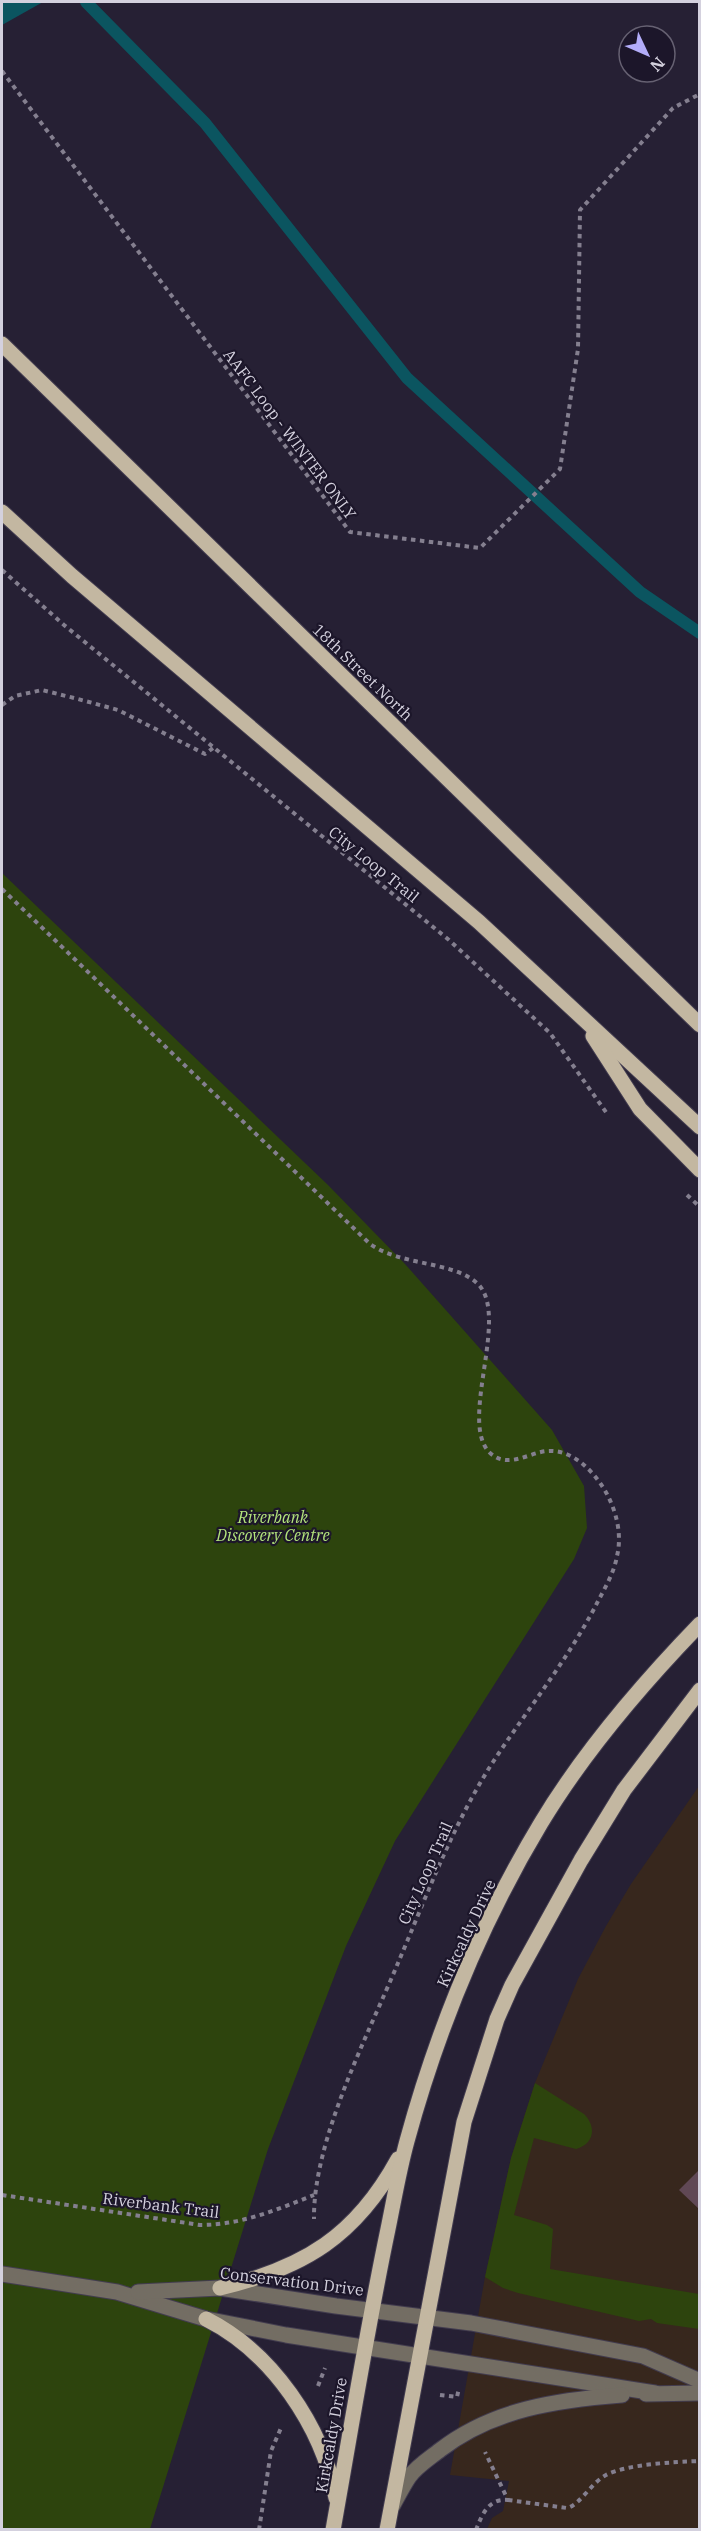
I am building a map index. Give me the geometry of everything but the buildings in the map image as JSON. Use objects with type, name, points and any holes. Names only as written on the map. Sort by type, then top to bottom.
[{"type":"main road","name":"18th Street North","points":[[2,344],[699,1026]]},
{"type":"main road","points":[[2,512],[81,583],[471,914],[699,1127]]},
{"type":"main road","points":[[554,990],[588,1028],[640,1109],[699,1170]]},
{"type":"main road","name":"Kirkcaldy Drive","points":[[333,2529],[364,2347],[406,2143],[440,2038],[474,1953],[499,1900],[541,1823],[626,1704],[699,1624]]},
{"type":"main road","points":[[387,2529],[464,2122],[497,2019],[512,1985],[587,1850],[624,1790],[699,1690]]},
{"type":"main road","points":[[220,2288],[276,2272],[323,2246],[370,2204],[406,2143]]},
{"type":"main road","points":[[206,2319],[229,2331],[244,2343],[264,2362],[299,2407],[327,2466],[337,2504]]},
{"type":"street","name":"Conservation Drive","points":[[2,2274],[117,2292],[206,2319],[418,2357],[655,2393]]},
{"type":"street","name":"Conservation Drive","points":[[117,2292],[220,2288],[426,2316],[643,2356],[699,2381]]},
{"type":"street","points":[[390,2510],[410,2476],[428,2458],[452,2441],[497,2417],[580,2398],[655,2393],[699,2393]]},
{"type":"path","name":"AAFC Loop - WINTER ONLY","points":[[2,71],[350,532],[480,548],[560,468],[578,349],[580,210],[673,108],[699,93]]},
{"type":"path","name":"City Loop Trail","points":[[2,570],[213,748],[449,940],[550,1033],[613,1122]]},
{"type":"path","points":[[2,705],[15,696],[42,690],[117,710],[205,754],[213,748]]},
{"type":"path","name":"City Loop Trail","points":[[2,889],[370,1244],[382,1253],[468,1275],[481,1287],[488,1303],[488,1314],[480,1435],[489,1452],[502,1459],[516,1461],[543,1451],[577,1459],[590,1469],[608,1495],[617,1518],[618,1556],[605,1588],[584,1628],[492,1764],[440,1864],[362,2043],[332,2126],[314,2195],[314,2226]]},
{"type":"path","points":[[685,1192],[699,1207]]},
{"type":"path","name":"Riverbank Trail","points":[[2,2195],[169,2222],[209,2225],[227,2225],[253,2218],[314,2195]]},
{"type":"path","points":[[315,2389],[321,2383],[326,2365]]},
{"type":"path","points":[[259,2529],[271,2451],[286,2420]]},
{"type":"path","points":[[480,2443],[508,2500]]},
{"type":"path","points":[[476,2529],[492,2502],[499,2499],[567,2508],[572,2507],[587,2488],[607,2474],[623,2469],[699,2462]]},
{"type":"shaded area","points":[[2,2],[43,2],[2,25]]},
{"type":"shaded area","points":[[699,1786],[699,2529],[487,2529],[492,2518],[503,2511],[509,2481],[450,2475],[485,2277],[511,2158],[535,2083],[578,1979],[631,1884]]},
{"type":"green space","name":"Riverbank Discovery Centre","points":[[2,873],[328,1185],[405,1264],[552,1430],[584,1486],[587,1528],[574,1559],[395,1841],[346,1946],[268,2149],[150,2529],[2,2529]]},
{"type":"green space","points":[[535,2083],[584,2114],[592,2129],[587,2143],[576,2149],[534,2138],[514,2215],[553,2229],[550,2269],[699,2294],[699,2329],[657,2323],[651,2319],[639,2321],[518,2293],[503,2288],[485,2277],[511,2158]]},
{"type":"waterway","points":[[86,2],[205,123],[407,378],[640,592],[700,633]]}]
